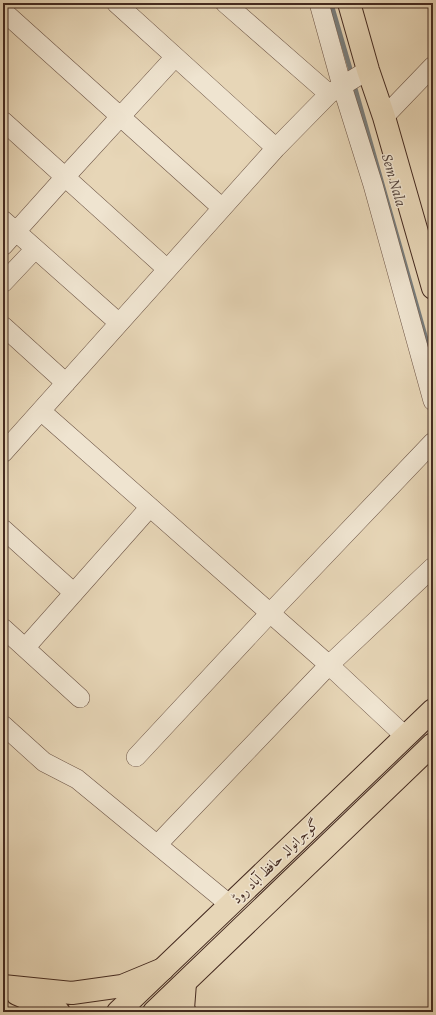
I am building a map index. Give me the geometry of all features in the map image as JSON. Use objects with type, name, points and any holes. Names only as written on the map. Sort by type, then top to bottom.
[{"type":"main road","points":[[349,3],[368,70],[384,117],[433,288]]},
{"type":"main road","name":"گوجرانوالہ حافظ آباد روڈ","points":[[118,1012],[433,710]]},
{"type":"main road","name":"گوجرانوالہ حافظ آباد روڈ","points":[[154,1012],[433,744]]},
{"type":"main road","points":[[3,987],[72,993],[122,986],[163,969]]},
{"type":"main road","points":[[185,982],[183,1009],[185,1012]]},
{"type":"main road","points":[[3,987],[59,1012]]},
{"type":"street","points":[[116,3],[276,148]]},
{"type":"street","points":[[225,3],[335,90]]},
{"type":"street","points":[[319,3],[335,90],[373,185],[433,400]]},
{"type":"street","points":[[3,11],[222,208]]},
{"type":"street","points":[[3,246],[9,226],[65,176],[176,57]]},
{"type":"street","points":[[384,117],[433,66]]},
{"type":"street","points":[[3,453],[276,148],[335,90],[368,70]]},
{"type":"street","points":[[3,121],[167,269]]},
{"type":"street","points":[[9,226],[119,323]]},
{"type":"street","points":[[3,283],[35,249]]},
{"type":"street","points":[[3,326],[66,383]]},
{"type":"street","points":[[41,411],[329,665],[406,737]]},
{"type":"street","points":[[136,757],[270,613],[433,442]]},
{"type":"street","points":[[25,648],[150,507]]},
{"type":"street","points":[[3,529],[74,593]]},
{"type":"street","points":[[157,845],[329,665],[433,567]]},
{"type":"street","points":[[3,628],[80,698]]},
{"type":"street","points":[[3,725],[44,762],[77,779],[230,904]]},
{"type":"waterway","name":"Sem Nala","points":[[331,3],[352,75]]},
{"type":"waterway","name":"Sem Nala","points":[[354,84],[433,363]]}]
